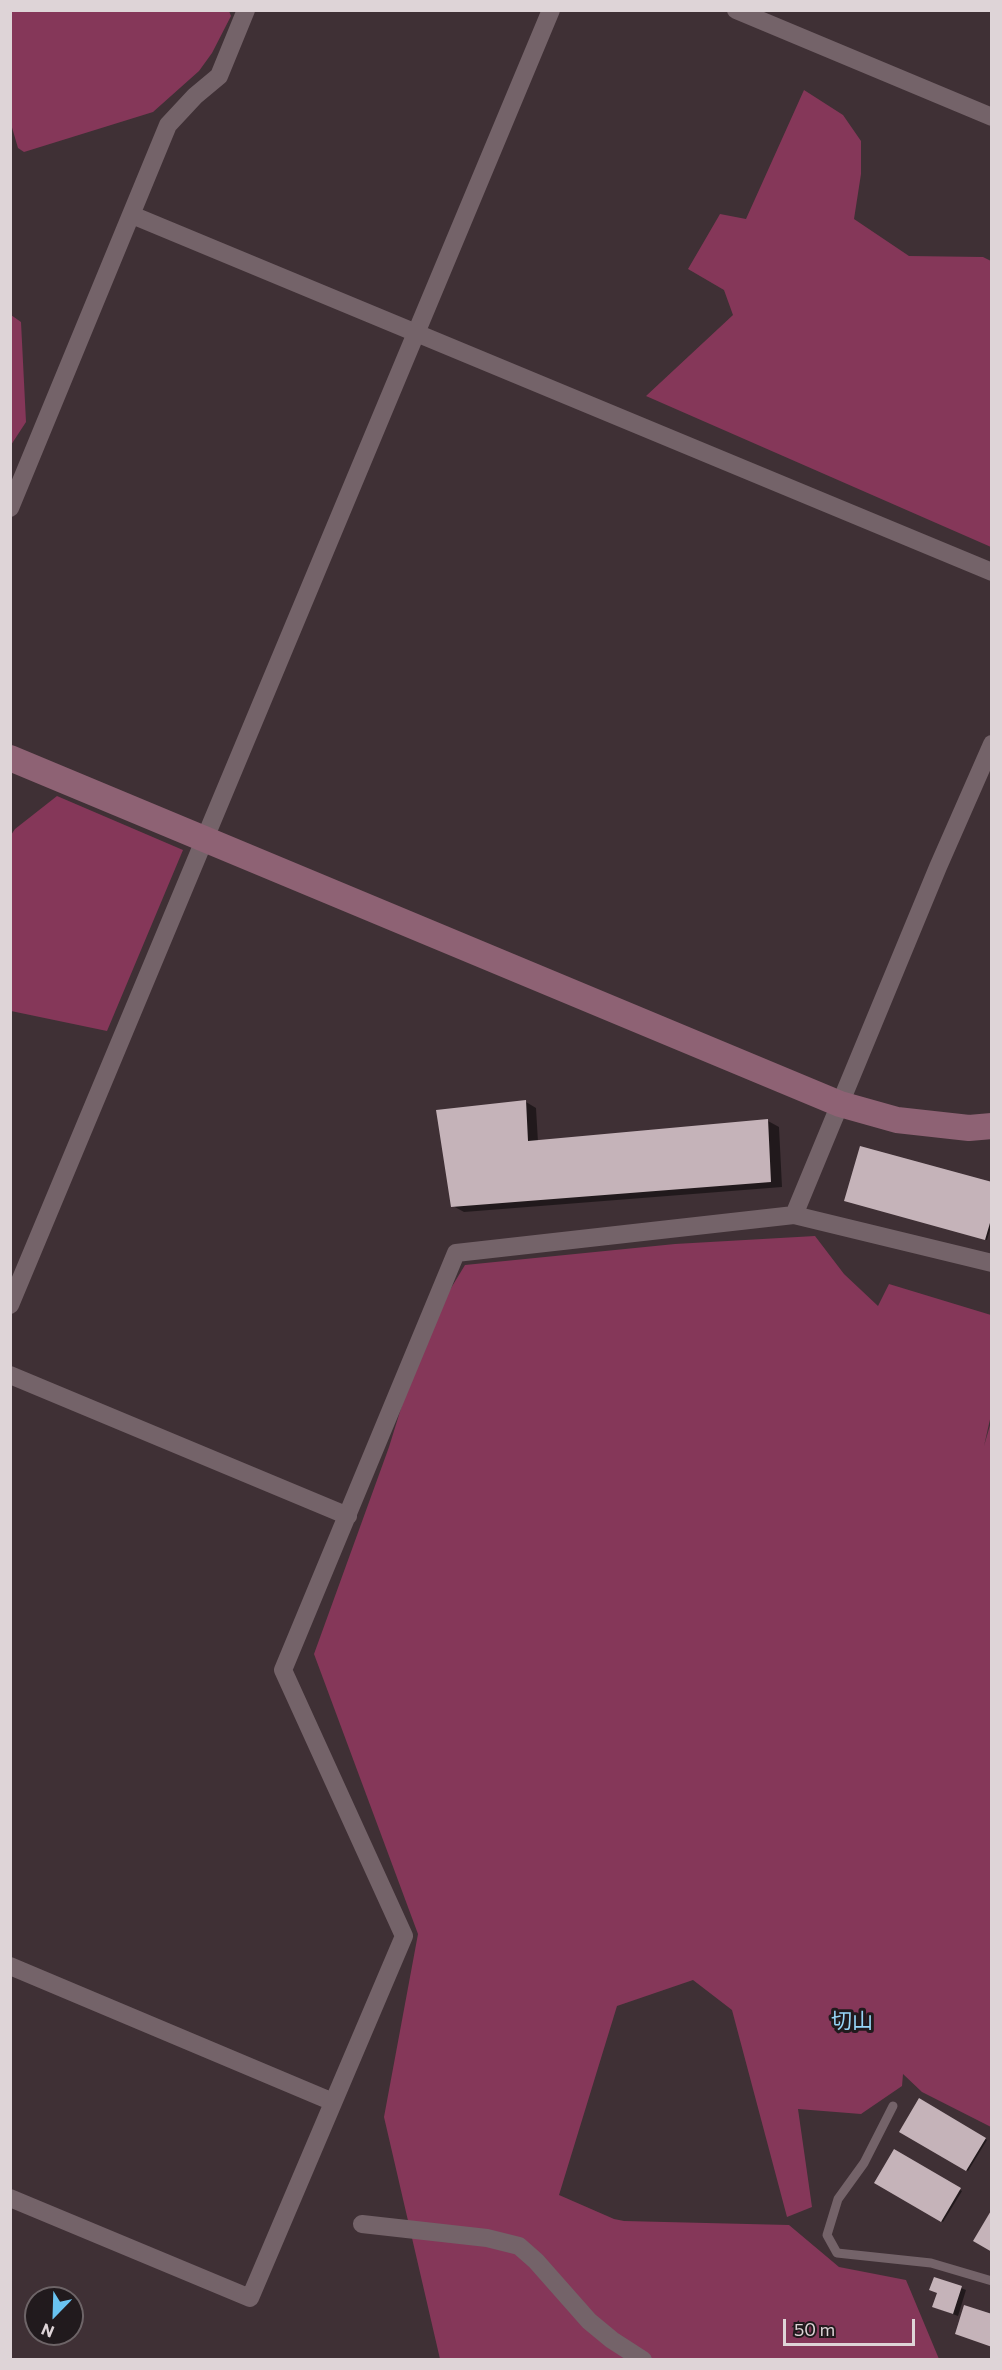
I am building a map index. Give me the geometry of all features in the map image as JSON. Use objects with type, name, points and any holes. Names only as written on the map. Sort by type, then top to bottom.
[{"type":"street","points":[[10,508],[168,125],[195,96],[219,76],[246,10]]},
{"type":"street","points":[[10,1305],[551,10]]},
{"type":"street","points":[[736,10],[992,117]]},
{"type":"street","points":[[132,215],[992,572]]},
{"type":"street","points":[[795,1215],[992,744]]},
{"type":"street","points":[[10,758],[840,1104],[897,1120],[969,1128],[992,1126]]},
{"type":"street","points":[[10,2198],[250,2298],[404,1936],[283,1670],[456,1253],[795,1215],[992,1263]]},
{"type":"street","points":[[10,1375],[348,1516]]},
{"type":"street","points":[[10,1966],[333,2102]]},
{"type":"street","points":[[362,2224],[487,2238],[519,2246],[536,2261],[590,2321],[612,2340],[643,2360]]},
{"type":"lane","points":[[893,2106],[864,2163],[838,2199],[827,2235],[837,2253],[931,2263],[992,2281]]},
{"type":"shaded area","points":[[11,11],[229,11],[231,16],[212,53],[199,71],[153,112],[24,152],[18,148],[11,124]]},
{"type":"shaded area","points":[[804,90],[843,115],[861,141],[861,174],[854,219],[909,256],[983,257],[991,261],[991,547],[646,396],[733,315],[724,290],[688,269],[720,214],[746,219]]},
{"type":"shaded area","points":[[11,315],[21,322],[26,422],[11,445]]},
{"type":"shaded area","points":[[57,796],[183,850],[107,1031],[11,1011],[11,835],[15,829]]},
{"type":"shaded area","points":[[815,1236],[844,1274],[878,1306],[889,1284],[991,1315],[991,1415],[984,1446],[991,1422],[991,2127],[922,2092],[903,2074],[902,2086],[861,2114],[798,2109],[812,2207],[787,2217],[732,2010],[693,1980],[617,2006],[559,2195],[614,2219],[624,2221],[789,2225],[839,2267],[906,2280],[939,2359],[440,2359],[384,2117],[418,1934],[314,1654],[389,1447],[425,1331],[465,1265],[675,1244]]},
{"type":"building","points":[[526,1100],[528,1141],[768,1119],[771,1182],[451,1207],[436,1110]]},
{"type":"building","points":[[860,1146],[992,1182],[992,1216],[985,1240],[844,1201]]},
{"type":"building","points":[[919,2098],[986,2138],[966,2171],[899,2132]]},
{"type":"building","points":[[894,2149],[961,2188],[941,2222],[874,2183]]},
{"type":"building","points":[[992,2209],[992,2252],[973,2241]]},
{"type":"building","points":[[934,2277],[962,2286],[953,2314],[932,2307],[937,2293],[929,2290]]},
{"type":"building","points":[[964,2305],[992,2314],[992,2347],[955,2334]]},
{"type":"district","name":"切山","points":[[852,2021]]}]
